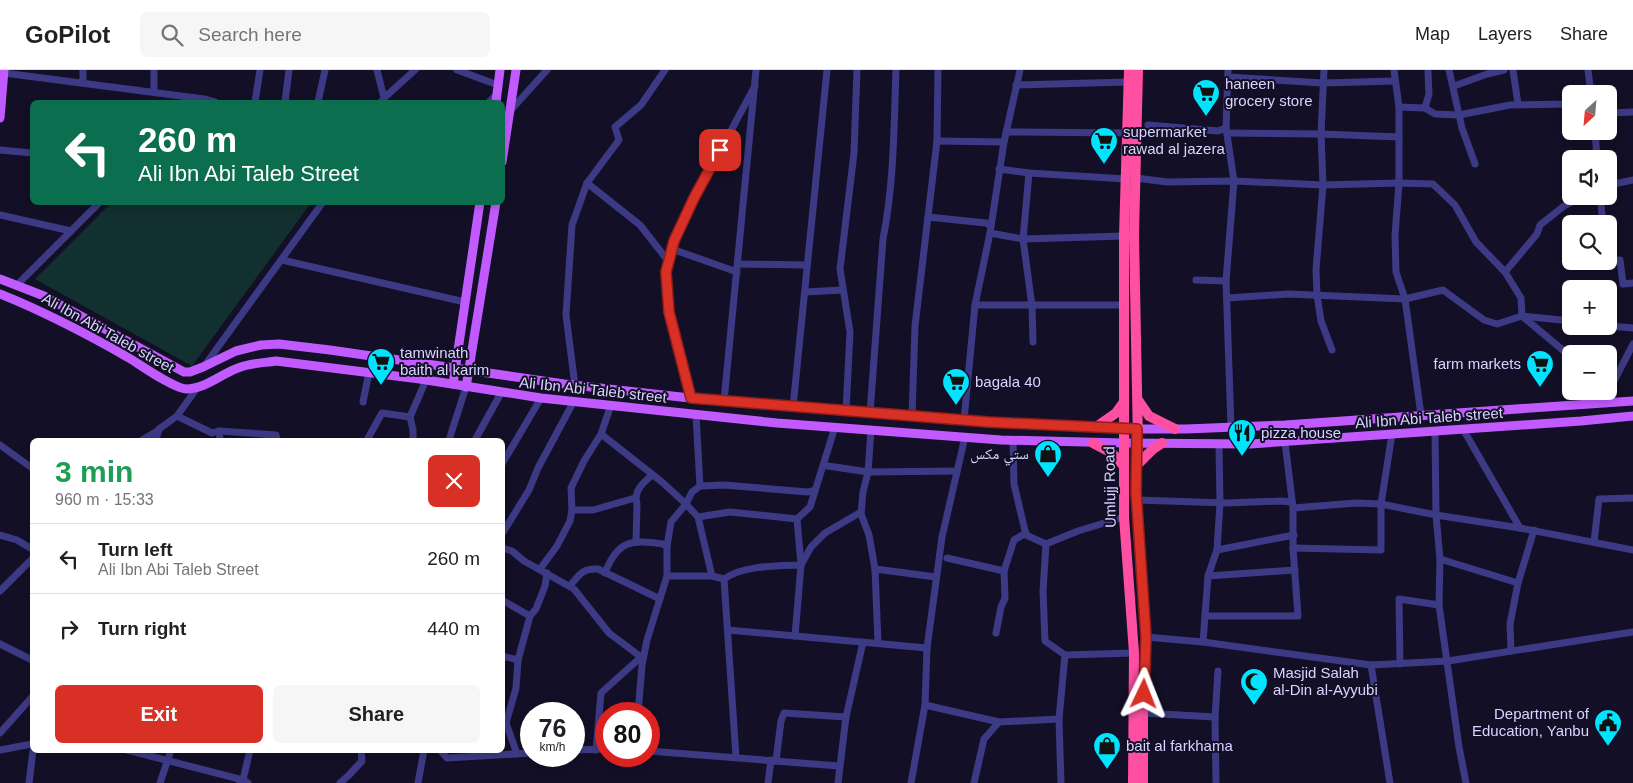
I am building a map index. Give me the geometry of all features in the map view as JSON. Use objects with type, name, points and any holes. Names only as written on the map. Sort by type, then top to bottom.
[{"type":"highway","name":"Umlujj Road","points":[[1128,70],[1128,133],[1134,235],[1138,443],[1137,500],[1146,637],[1143,783]]},
{"type":"highway","name":"Umlujj Road","points":[[1133,783],[1134,653],[1124,518],[1123,305],[1124,236],[1131,179],[1138,70]]},
{"type":"highway","points":[[1137,399],[1154,420],[1175,429]]},
{"type":"highway","points":[[1096,428],[1116,413],[1124,401]]},
{"type":"highway","points":[[1093,443],[1112,453],[1124,466]]},
{"type":"highway","points":[[1138,464],[1162,443]]},
{"type":"main road","points":[[497,94],[500,70]]},
{"type":"main road","points":[[505,143],[516,70]]},
{"type":"main road","points":[[0,118],[4,71]]},
{"type":"main road","points":[[453,384],[480,205]]},
{"type":"main road","points":[[466,386],[496,205]]},
{"type":"main road","name":"Ali Ibn Abi Taleb street","points":[[0,279],[44,296],[180,371],[190,372],[236,351],[262,345],[279,344],[575,386],[691,398],[964,420],[1124,429],[1285,425],[1421,415],[1562,399]]},
{"type":"main road","name":"Ali Ibn Abi Taleb street","points":[[0,294],[35,308],[184,389],[198,388],[238,368],[276,361],[426,380],[501,393],[696,415],[965,437],[1093,443],[1219,444],[1285,442],[1633,417]]},
{"type":"main road","name":"Ali Ibn Abi Taleb street","points":[[1617,397],[1633,401]]},
{"type":"street","points":[[83,70],[83,83]]},
{"type":"street","points":[[154,70],[154,92]]},
{"type":"street","points":[[255,100],[260,70]]},
{"type":"street","points":[[285,100],[289,70]]},
{"type":"street","points":[[318,100],[325,70]]},
{"type":"street","points":[[378,70],[382,100]]},
{"type":"street","points":[[382,100],[415,70]]},
{"type":"street","points":[[457,70],[497,94]]},
{"type":"street","points":[[510,111],[548,70]]},
{"type":"street","points":[[575,386],[566,315],[572,225],[587,182],[619,140],[615,127],[640,105],[665,70]]},
{"type":"street","points":[[724,401],[756,70]]},
{"type":"street","points":[[793,407],[826,70]]},
{"type":"street","points":[[846,411],[850,332],[840,269],[854,152],[857,70]]},
{"type":"street","points":[[870,413],[883,239],[888,214],[896,70]]},
{"type":"street","points":[[912,416],[915,326],[937,141],[938,70]]},
{"type":"street","points":[[964,420],[975,305],[990,230],[1004,142],[1020,70]]},
{"type":"street","points":[[1324,70],[1321,134],[1323,185],[1316,270],[1320,320],[1332,350]]},
{"type":"street","points":[[1394,70],[1399,107],[1399,183],[1395,235],[1396,272],[1405,299],[1421,415]]},
{"type":"street","points":[[1449,70],[1462,128],[1475,164]]},
{"type":"street","points":[[1454,86],[1504,70]]},
{"type":"street","points":[[1512,70],[1518,104]]},
{"type":"street","points":[[1588,70],[1590,85]]},
{"type":"street","points":[[4,71],[154,92],[197,100]]},
{"type":"street","points":[[1425,108],[1429,94],[1428,72]]},
{"type":"street","points":[[1231,427],[1226,281],[1234,181],[1226,130],[1228,73],[1323,83],[1395,81]]},
{"type":"street","points":[[1016,86],[1128,82]]},
{"type":"street","points":[[691,398],[669,312],[666,272],[674,241],[694,198],[755,86]]},
{"type":"street","points":[[1399,107],[1425,108],[1434,114],[1459,115],[1518,104],[1562,104]]},
{"type":"street","points":[[1618,113],[1633,112]]},
{"type":"street","points":[[1148,125],[1218,131],[1399,137]]},
{"type":"street","points":[[1006,132],[1128,133]]},
{"type":"street","points":[[937,141],[1004,142]]},
{"type":"street","points":[[0,150],[30,153]]},
{"type":"street","points":[[999,169],[1029,173],[1167,182],[1234,181],[1323,185],[1433,184],[1455,205],[1476,242],[1505,272],[1521,298],[1522,316],[1562,349]]},
{"type":"street","points":[[1029,173],[1023,239],[1032,306],[1034,342]]},
{"type":"street","points":[[1617,183],[1633,180]]},
{"type":"street","points":[[587,182],[640,225],[669,262]]},
{"type":"street","points":[[17,285],[97,205]]},
{"type":"street","points":[[203,367],[322,205]]},
{"type":"street","points":[[1505,272],[1537,234],[1540,224],[1566,205]]},
{"type":"street","points":[[0,215],[71,231]]},
{"type":"street","points":[[928,217],[986,223],[990,230],[1023,239],[1124,236]]},
{"type":"street","points":[[672,249],[737,272]]},
{"type":"street","points":[[282,260],[465,302]]},
{"type":"street","points":[[1617,260],[1620,260],[1623,284],[1633,284]]},
{"type":"street","points":[[738,264],[807,265]]},
{"type":"street","points":[[1196,280],[1226,281]]},
{"type":"street","points":[[805,292],[843,290]]},
{"type":"street","points":[[1228,298],[1288,294],[1405,299],[1443,290],[1484,320],[1497,324],[1522,316],[1562,321]]},
{"type":"street","points":[[975,305],[1123,305]]},
{"type":"street","points":[[1617,327],[1633,328]]},
{"type":"street","points":[[1617,374],[1633,344]]},
{"type":"street","points":[[363,402],[369,372]]},
{"type":"street","points":[[415,438],[410,416],[426,380]]},
{"type":"street","points":[[451,438],[466,386]]},
{"type":"street","points":[[145,438],[177,416],[198,388]]},
{"type":"street","points":[[476,438],[501,393]]},
{"type":"street","points":[[505,459],[541,398]]},
{"type":"street","points":[[505,529],[529,490],[538,468],[574,401]]},
{"type":"street","points":[[517,754],[506,724],[516,688],[518,660],[530,616],[536,609],[546,586],[543,570],[570,521],[572,510],[571,488],[584,461],[601,434],[611,405]]},
{"type":"street","points":[[368,438],[382,413],[410,416]]},
{"type":"street","points":[[696,415],[700,486]]},
{"type":"street","points":[[177,416],[212,433],[219,431],[276,434],[277,438]]},
{"type":"street","points":[[698,517],[730,512],[797,519],[810,507],[835,427]]},
{"type":"street","points":[[1463,429],[1520,528]]},
{"type":"street","points":[[157,438],[159,430]]},
{"type":"street","points":[[871,430],[868,472],[863,492],[862,512],[875,569],[878,643]]},
{"type":"street","points":[[219,431],[220,438]]},
{"type":"street","points":[[1435,431],[1436,515],[1440,559],[1439,605],[1466,783]]},
{"type":"street","points":[[601,434],[686,504],[698,517],[712,576]]},
{"type":"street","points":[[1294,548],[1381,550],[1382,504],[1392,434]]},
{"type":"street","points":[[911,783],[925,705],[927,648],[942,537],[965,437]]},
{"type":"street","points":[[1013,440],[1014,484],[1026,535],[1046,544],[1078,531],[1124,518]]},
{"type":"street","points":[[1205,616],[1298,616],[1292,505],[1285,442]]},
{"type":"street","points":[[1203,642],[1208,576],[1218,550],[1220,503],[1219,444]]},
{"type":"street","points":[[0,445],[30,467]]},
{"type":"street","points":[[828,466],[868,472],[957,471]]},
{"type":"street","points":[[636,541],[637,504],[635,498],[640,487],[652,475]]},
{"type":"street","points":[[639,702],[642,665],[647,640],[667,576],[667,546],[671,522],[686,504],[692,492],[700,486],[724,485],[808,492],[815,490]]},
{"type":"street","points":[[572,510],[593,510],[635,498]]},
{"type":"street","points":[[1594,542],[1599,499],[1633,498]]},
{"type":"street","points":[[1137,500],[1292,505],[1382,504],[1436,515],[1534,530],[1633,550]]},
{"type":"street","points":[[801,565],[811,547],[825,532],[862,512]]},
{"type":"street","points":[[795,636],[801,565],[797,519]]},
{"type":"street","points":[[1512,651],[1510,624],[1518,583],[1534,530]]},
{"type":"street","points":[[996,633],[1001,607],[1005,598],[1004,571],[1014,540],[1026,533]]},
{"type":"street","points":[[0,535],[18,540],[30,548]]},
{"type":"street","points":[[1218,550],[1294,535]]},
{"type":"street","points":[[605,573],[619,548],[636,541],[667,546]]},
{"type":"street","points":[[1046,544],[1042,591],[1045,641],[1065,655],[1134,653]]},
{"type":"street","points":[[505,549],[512,551],[574,589],[610,633],[641,656],[642,665]]},
{"type":"street","points":[[947,558],[1004,571]]},
{"type":"street","points":[[1440,559],[1518,583]]},
{"type":"street","points":[[0,592],[30,561]]},
{"type":"street","points":[[667,576],[712,576],[724,579],[731,574],[743,571],[771,566],[801,565]]},
{"type":"street","points":[[570,586],[582,572],[589,568],[598,569],[660,599]]},
{"type":"street","points":[[875,569],[936,577]]},
{"type":"street","points":[[1208,576],[1295,570]]},
{"type":"street","points":[[724,579],[736,757]]},
{"type":"street","points":[[1400,664],[1399,599],[1439,605]]},
{"type":"street","points":[[505,602],[530,616]]},
{"type":"street","points":[[728,630],[927,648]]},
{"type":"street","points":[[1146,637],[1203,642],[1371,666],[1448,661],[1633,632]]},
{"type":"street","points":[[838,783],[846,717],[863,642]]},
{"type":"street","points":[[0,644],[30,659]]},
{"type":"street","points":[[1061,783],[1059,719],[1065,655]]},
{"type":"street","points":[[600,702],[601,693],[641,656]]},
{"type":"street","points":[[505,657],[518,660]]},
{"type":"street","points":[[1371,666],[1390,783]]},
{"type":"street","points":[[1216,783],[1215,717],[1218,671]]},
{"type":"street","points":[[0,733],[30,699]]},
{"type":"street","points":[[925,705],[999,722],[1059,719]]},
{"type":"street","points":[[768,783],[780,721],[784,713],[846,717]]},
{"type":"street","points":[[1143,713],[1215,717]]},
{"type":"street","points":[[974,783],[984,739],[999,722]]},
{"type":"street","points":[[0,750],[30,744]]},
{"type":"street","points":[[660,752],[839,766]]},
{"type":"street","points":[[28,783],[33,753]]},
{"type":"street","points":[[139,753],[244,782],[249,753]]},
{"type":"street","points":[[160,783],[170,753]]},
{"type":"street","points":[[340,783],[362,760],[361,753]]},
{"type":"street","points":[[418,783],[423,753]]},
{"type":"street","points":[[443,753],[447,758],[520,754]]},
{"type":"green space","points":[[109,205],[310,205],[192,366],[35,279]]},
{"type":"place","name":"haneen grocery store","points":[[1206,117]]},
{"type":"place","name":"supermarket rawad al jazera","points":[[1104,165]]},
{"type":"place","name":"tamwinath baith al karim","points":[[381,386]]},
{"type":"place","name":"farm markets","points":[[1540,388]]},
{"type":"place","name":"bagala 40","points":[[956,406]]},
{"type":"place","name":"pizza house","points":[[1242,457]]},
{"type":"place","name":"ستي مكس","points":[[1048,478]]},
{"type":"place","name":"Masjid Salah al-Din al-Ayyubi","points":[[1254,706]]},
{"type":"place","name":"Department of Education, Yanbu","points":[[1608,747]]},
{"type":"place","name":"bait al farkhama","points":[[1107,770]]},
{"type":"route","points":[[720,150],[694,198],[674,241],[666,272],[669,312],[691,398],[988,422],[1137,429],[1138,464],[1136,492],[1146,637],[1144,694]]}]
